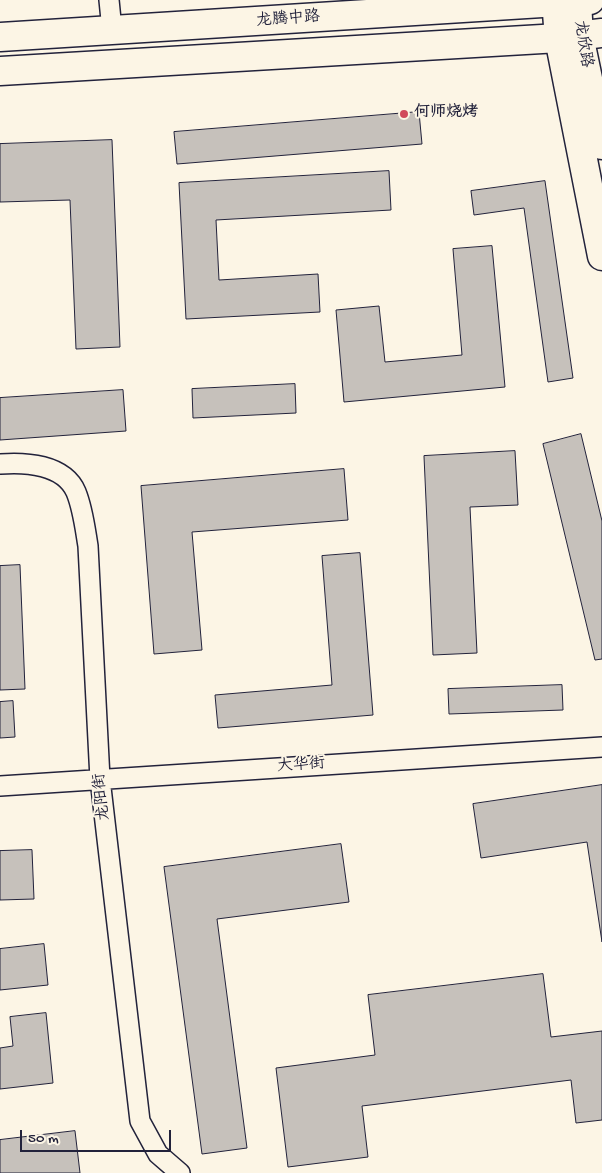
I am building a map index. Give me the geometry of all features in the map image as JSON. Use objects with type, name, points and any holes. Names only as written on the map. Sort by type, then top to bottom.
[{"type":"main road","name":"龙腾中路","points":[[0,37],[571,1]]},
{"type":"main road","name":"龙欣路","points":[[571,1],[602,145]]},
{"type":"main road","name":"龙腾中路","points":[[0,71],[580,36]]},
{"type":"main road","points":[[580,36],[602,256]]},
{"type":"street","points":[[110,0],[112,30]]},
{"type":"street","name":"龙阳街","points":[[0,464],[36,464],[58,474],[75,490],[88,546],[100,779],[140,1121],[158,1154],[180,1173]]},
{"type":"street","name":"大华街","points":[[0,786],[602,747]]},
{"type":"building","points":[[419,112],[422,144],[177,164],[174,132]]},
{"type":"building","points":[[112,140],[120,347],[76,349],[70,200],[0,202],[0,144]]},
{"type":"building","points":[[389,171],[391,210],[216,220],[219,280],[318,274],[320,312],[186,319],[179,183]]},
{"type":"building","points":[[545,181],[573,378],[548,382],[524,208],[474,215],[471,191]]},
{"type":"building","points":[[492,246],[505,387],[344,402],[336,310],[379,306],[385,362],[462,355],[453,249]]},
{"type":"building","points":[[295,384],[296,413],[193,418],[192,389]]},
{"type":"building","points":[[123,390],[126,431],[0,440],[0,398]]},
{"type":"building","points":[[581,434],[602,521],[602,659],[595,660],[543,444]]},
{"type":"building","points":[[515,451],[518,505],[470,507],[477,653],[433,655],[424,456]]},
{"type":"building","points":[[344,469],[348,520],[192,532],[202,650],[154,654],[141,486]]},
{"type":"building","points":[[360,553],[373,715],[218,728],[215,695],[332,685],[322,556]]},
{"type":"building","points":[[20,565],[25,689],[0,690],[0,566]]},
{"type":"building","points":[[562,685],[563,710],[449,714],[448,689]]},
{"type":"building","points":[[13,701],[15,737],[0,738],[0,702]]},
{"type":"building","points":[[602,785],[602,942],[587,842],[481,858],[473,804]]},
{"type":"building","points":[[341,844],[349,902],[217,919],[247,1148],[202,1154],[164,867]]},
{"type":"building","points":[[32,850],[34,899],[0,900],[0,851]]},
{"type":"building","points":[[44,944],[48,985],[0,990],[0,949]]},
{"type":"building","points":[[543,974],[551,1037],[602,1031],[602,1120],[576,1123],[571,1080],[362,1106],[368,1157],[288,1167],[276,1068],[375,1055],[368,995]]},
{"type":"building","points":[[46,1013],[53,1083],[0,1089],[0,1048],[13,1046],[10,1017]]},
{"type":"building","points":[[75,1131],[80,1173],[0,1173],[0,1140]]},
{"type":"place","name":"何师烧烤","points":[[404,114]]}]
